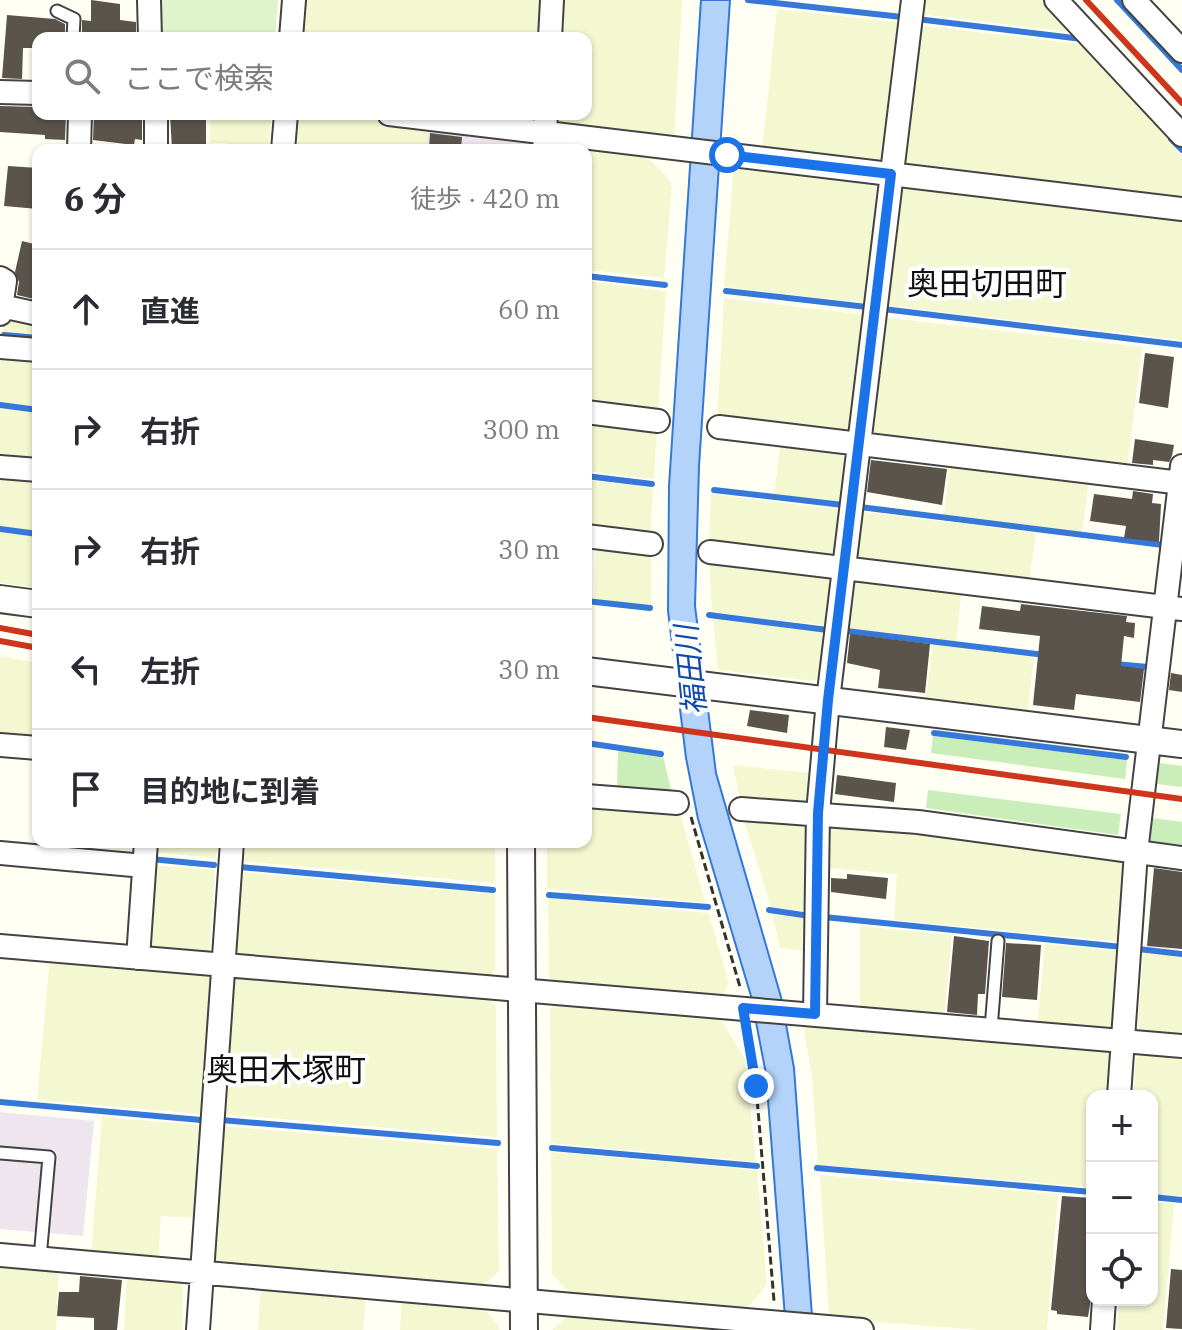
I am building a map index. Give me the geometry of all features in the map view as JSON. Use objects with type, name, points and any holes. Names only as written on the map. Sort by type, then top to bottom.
[{"type":"street","points":[[149,0],[150,32]]},
{"type":"street","points":[[291,32],[294,0]]},
{"type":"street","points":[[550,32],[552,0]]},
{"type":"street","points":[[804,1013],[828,700],[913,0]]},
{"type":"street","points":[[1056,0],[1182,135]]},
{"type":"street","points":[[1134,0],[1182,51]]},
{"type":"street","points":[[0,92],[32,93]]},
{"type":"street","points":[[79,144],[80,120]]},
{"type":"street","points":[[156,120],[156,144]]},
{"type":"street","points":[[284,144],[286,120]]},
{"type":"street","points":[[441,120],[1182,209]]},
{"type":"street","points":[[0,278],[5,281],[0,314]]},
{"type":"street","points":[[1,306],[32,313]]},
{"type":"street","points":[[0,347],[32,350]]},
{"type":"street","points":[[592,413],[658,421]]},
{"type":"street","points":[[719,427],[1181,477],[1174,608],[1150,741],[1136,852],[1119,1090]]},
{"type":"street","points":[[0,467],[32,470]]},
{"type":"street","points":[[592,537],[651,544]]},
{"type":"street","points":[[710,552],[1174,608]]},
{"type":"street","points":[[0,599],[32,603]]},
{"type":"street","points":[[592,672],[1182,744]]},
{"type":"street","points":[[0,745],[32,748]]},
{"type":"street","points":[[592,796],[677,803]]},
{"type":"street","points":[[741,809],[918,822],[1182,858]]},
{"type":"street","points":[[0,839],[32,841]]},
{"type":"street","points":[[97,848],[145,853]]},
{"type":"street","points":[[198,1330],[232,848]]},
{"type":"street","points":[[521,848],[524,1330]]},
{"type":"street","points":[[0,853],[145,853]]},
{"type":"street","points":[[138,958],[145,853]]},
{"type":"street","points":[[0,946],[1182,1046]]},
{"type":"street","points":[[0,1255],[862,1330]]},
{"type":"street","points":[[1102,1330],[1104,1306]]},
{"type":"lane","points":[[57,11],[74,19],[73,32]]},
{"type":"lane","points":[[991,1029],[998,941]]},
{"type":"lane","points":[[0,1153],[49,1157],[40,1258]]},
{"type":"path","points":[[677,803],[687,804],[738,980],[756,1086],[776,1322]]},
{"type":"shaded area","points":[[429,125],[527,137],[532,144],[427,144]]},
{"type":"shaded area","points":[[0,1112],[94,1121],[83,1236],[0,1229]]},
{"type":"green space","points":[[156,0],[278,0],[275,32],[156,32]]},
{"type":"green space","points":[[301,0],[544,0],[543,32],[298,32]]},
{"type":"green space","points":[[561,0],[682,0],[674,141],[560,127],[556,120],[592,120],[592,32],[558,32]]},
{"type":"green space","points":[[921,0],[1046,0],[1077,33],[920,14]]},
{"type":"green space","points":[[777,9],[902,23],[885,155],[876,163],[762,151]]},
{"type":"green space","points":[[918,25],[1087,45],[1150,110],[1146,114],[1182,156],[1182,201],[908,169],[902,158]]},
{"type":"green space","points":[[210,120],[270,120],[268,144],[210,143]]},
{"type":"green space","points":[[296,120],[385,120],[429,125],[427,144],[291,144]]},
{"type":"green space","points":[[592,145],[634,151],[650,160],[672,186],[664,278],[592,271]]},
{"type":"green space","points":[[734,164],[875,180],[882,192],[868,303],[724,287]]},
{"type":"green space","points":[[909,186],[1182,217],[1182,340],[884,305],[897,192]]},
{"type":"green space","points":[[592,282],[666,291],[658,413],[592,406]]},
{"type":"green space","points":[[724,298],[867,315],[853,426],[843,434],[717,419]]},
{"type":"green space","points":[[4,312],[32,315],[32,335],[3,333]]},
{"type":"green space","points":[[882,317],[1142,347],[1127,469],[876,439],[869,428]]},
{"type":"green space","points":[[0,354],[32,356],[32,406],[0,402]]},
{"type":"green space","points":[[0,408],[32,412],[32,465],[0,462]]},
{"type":"green space","points":[[592,419],[657,427],[654,479],[592,472]]},
{"type":"green space","points":[[781,442],[837,449],[848,462],[843,503],[774,494]]},
{"type":"green space","points":[[950,462],[1089,480],[1082,533],[944,515]]},
{"type":"green space","points":[[0,472],[32,475],[32,531],[0,527]]},
{"type":"green space","points":[[592,481],[653,488],[650,539],[592,532]]},
{"type":"green space","points":[[711,494],[843,510],[839,550],[828,559],[709,545]]},
{"type":"green space","points":[[859,511],[1036,533],[1029,583],[863,563],[854,552]]},
{"type":"green space","points":[[0,532],[32,535],[32,587],[0,583]]},
{"type":"green space","points":[[597,543],[651,550],[651,606],[594,599]]},
{"type":"green space","points":[[709,558],[828,571],[835,583],[830,626],[712,612]]},
{"type":"green space","points":[[860,576],[962,589],[956,642],[845,628],[850,585]]},
{"type":"green space","points":[[713,619],[830,632],[824,674],[813,681],[718,670]]},
{"type":"green space","points":[[933,644],[1034,657],[1028,710],[926,698]]},
{"type":"green space","points":[[0,656],[32,662],[32,741],[0,738]]},
{"type":"green space","points":[[933,736],[1127,760],[1125,779],[931,753]]},
{"type":"green space","points":[[618,749],[663,756],[672,794],[617,791]]},
{"type":"green space","points":[[1160,763],[1182,766],[1182,787],[1157,784]]},
{"type":"green space","points":[[733,765],[809,773],[809,796],[803,803],[740,800]]},
{"type":"green space","points":[[928,790],[1121,814],[1118,835],[926,808]]},
{"type":"green space","points":[[592,802],[679,809],[705,902],[547,889],[547,848],[592,848]]},
{"type":"green space","points":[[743,817],[800,819],[812,830],[809,911],[771,907]]},
{"type":"green space","points":[[1153,818],[1182,822],[1182,845],[1150,841]]},
{"type":"green space","points":[[834,824],[1118,856],[1128,866],[1124,942],[894,920],[897,874],[826,868],[826,830]]},
{"type":"green space","points":[[151,848],[217,848],[216,858],[151,852]]},
{"type":"green space","points":[[240,848],[495,848],[495,883],[239,861]]},
{"type":"green space","points":[[150,865],[215,870],[209,957],[143,951]]},
{"type":"green space","points":[[238,872],[495,894],[495,970],[485,980],[243,960],[232,950]]},
{"type":"green space","points":[[548,898],[709,913],[729,983],[721,1000],[558,988],[549,977]]},
{"type":"green space","points":[[772,915],[805,918],[804,951],[780,948]]},
{"type":"green space","points":[[860,926],[952,935],[944,1019],[860,1011]]},
{"type":"green space","points":[[1045,944],[1125,951],[1118,1024],[1108,1034],[1037,1028]]},
{"type":"green space","points":[[1143,953],[1182,957],[1182,1040],[1143,1036],[1138,1027]]},
{"type":"green space","points":[[50,957],[207,970],[213,976],[201,1114],[37,1100]]},
{"type":"green space","points":[[237,972],[485,995],[496,1006],[497,1137],[221,1114],[230,982]]},
{"type":"green space","points":[[557,1001],[717,1013],[745,1059],[756,1162],[551,1143],[550,1009]]},
{"type":"green space","points":[[803,1025],[1100,1049],[1115,1060],[1112,1090],[1086,1090],[1086,1187],[818,1165],[812,1075]]},
{"type":"green space","points":[[1147,1051],[1182,1054],[1182,1196],[1158,1194],[1158,1090],[1133,1090],[1136,1058]]},
{"type":"green space","points":[[102,1117],[201,1125],[193,1218],[161,1216],[158,1261],[91,1256]]},
{"type":"green space","points":[[220,1126],[497,1149],[499,1271],[479,1289],[221,1267],[210,1256]]},
{"type":"green space","points":[[551,1152],[757,1170],[767,1285],[749,1306],[736,1310],[573,1297],[552,1274]]},
{"type":"green space","points":[[820,1175],[1058,1194],[1047,1330],[978,1330],[829,1318]]},
{"type":"green space","points":[[1158,1203],[1174,1204],[1163,1330],[1117,1330],[1119,1306],[1158,1306]]},
{"type":"green space","points":[[0,1263],[59,1268],[56,1330],[0,1330]]},
{"type":"green space","points":[[127,1274],[183,1279],[182,1330],[124,1330]]},
{"type":"green space","points":[[261,1285],[366,1295],[363,1330],[258,1330]]},
{"type":"green space","points":[[402,1298],[480,1305],[499,1325],[499,1330],[400,1330]]},
{"type":"green space","points":[[573,1311],[769,1330],[552,1330]]},
{"type":"water","name":"福田川","points":[[701,0],[730,0],[699,466],[695,606],[716,773],[781,997],[794,1068],[813,1330],[786,1330],[766,1074],[751,996],[698,819],[686,758],[668,611],[669,486]]},
{"type":"building","points":[[91,0],[120,4],[120,20],[136,22],[136,32],[82,32],[82,20],[91,21]]},
{"type":"building","points":[[7,15],[55,19],[65,24],[65,32],[32,32],[32,48],[23,48],[22,79],[2,78]]},
{"type":"building","points":[[0,106],[32,107],[32,120],[66,120],[65,140],[45,139],[45,135],[0,132]]},
{"type":"building","points":[[94,120],[142,120],[142,140],[135,139],[134,144],[93,140]]},
{"type":"building","points":[[170,120],[206,120],[206,144],[172,144]]},
{"type":"building","points":[[430,133],[462,137],[461,144],[429,144]]},
{"type":"building","points":[[8,166],[32,168],[32,208],[4,206]]},
{"type":"building","points":[[22,241],[32,244],[32,299],[17,295],[19,282],[15,272]]},
{"type":"building","points":[[1145,353],[1174,357],[1168,408],[1139,403]]},
{"type":"building","points":[[1135,439],[1174,445],[1169,462],[1153,460],[1153,465],[1132,463]]},
{"type":"building","points":[[871,460],[947,469],[942,505],[867,492]]},
{"type":"building","points":[[1133,491],[1153,494],[1152,503],[1161,504],[1159,542],[1124,538],[1126,526],[1090,521],[1094,494],[1132,499]]},
{"type":"building","points":[[1021,604],[1127,616],[1126,622],[1135,623],[1134,638],[1124,636],[1121,666],[1144,669],[1140,702],[1076,694],[1074,710],[1033,705],[1040,636],[979,629],[982,606],[1020,611]]},
{"type":"building","points":[[850,634],[930,644],[925,693],[878,688],[880,670],[847,663]]},
{"type":"building","points":[[1171,673],[1182,675],[1182,692],[1169,690]]},
{"type":"building","points":[[750,710],[789,715],[787,733],[747,726]]},
{"type":"building","points":[[886,727],[910,730],[906,750],[884,747]]},
{"type":"building","points":[[837,775],[896,783],[894,802],[835,794]]},
{"type":"building","points":[[1154,868],[1182,872],[1182,949],[1147,946]]},
{"type":"building","points":[[847,874],[888,878],[886,899],[831,892],[831,878],[847,879]]},
{"type":"building","points":[[954,936],[989,941],[985,994],[978,994],[977,1015],[947,1012]]},
{"type":"building","points":[[1006,943],[1041,945],[1037,1000],[1002,997]]},
{"type":"building","points":[[1062,1196],[1086,1198],[1088,1317],[1057,1314],[1057,1311],[1051,1310]]},
{"type":"building","points":[[1171,1269],[1182,1270],[1182,1329],[1166,1328]]},
{"type":"building","points":[[80,1276],[122,1280],[117,1330],[94,1330],[94,1318],[57,1316],[59,1292],[79,1292]]},
{"type":"waterway","points":[[748,0],[902,17]]},
{"type":"waterway","points":[[1117,0],[1182,70]]},
{"type":"waterway","points":[[917,19],[1082,39]]},
{"type":"waterway","points":[[1171,139],[1182,150]]},
{"type":"waterway","points":[[592,277],[665,285]]},
{"type":"waterway","points":[[726,291],[867,307]]},
{"type":"waterway","points":[[883,309],[1182,345]]},
{"type":"waterway","points":[[4,335],[32,337]]},
{"type":"waterway","points":[[0,405],[32,409]]},
{"type":"waterway","points":[[592,477],[652,484]]},
{"type":"waterway","points":[[714,490],[843,505]]},
{"type":"waterway","points":[[860,507],[1163,545]]},
{"type":"waterway","points":[[0,529],[32,533]]},
{"type":"waterway","points":[[592,602],[650,608]]},
{"type":"waterway","name":"福田川","points":[[709,615],[828,630]]},
{"type":"waterway","points":[[846,631],[1045,655]]},
{"type":"waterway","points":[[1115,664],[1148,667]]},
{"type":"waterway","points":[[934,733],[1126,757]]},
{"type":"waterway","points":[[592,744],[661,754]]},
{"type":"waterway","points":[[150,859],[214,865]]},
{"type":"waterway","points":[[240,867],[493,890]]},
{"type":"waterway","points":[[549,895],[708,907]]},
{"type":"waterway","points":[[769,910],[810,916]]},
{"type":"waterway","points":[[824,917],[1122,947]]},
{"type":"waterway","points":[[1138,949],[1182,954]]},
{"type":"waterway","points":[[0,1102],[201,1120]]},
{"type":"waterway","points":[[221,1120],[498,1143]]},
{"type":"waterway","points":[[552,1148],[757,1166]]},
{"type":"waterway","points":[[817,1168],[1086,1191]]},
{"type":"waterway","points":[[1158,1198],[1182,1200]]},
{"type":"railway","points":[[1086,0],[1182,103]]},
{"type":"railway","points":[[0,628],[32,634]]},
{"type":"railway","points":[[0,641],[32,647]]},
{"type":"railway","points":[[592,718],[1182,799]]},
{"type":"district","name":"奥田切田町","points":[[987,284]]},
{"type":"district","name":"奥田木塚町","points":[[286,1070]]},
{"type":"route","points":[[727,155],[891,174],[828,700],[818,813],[815,1014],[743,1008],[756,1086]]}]
